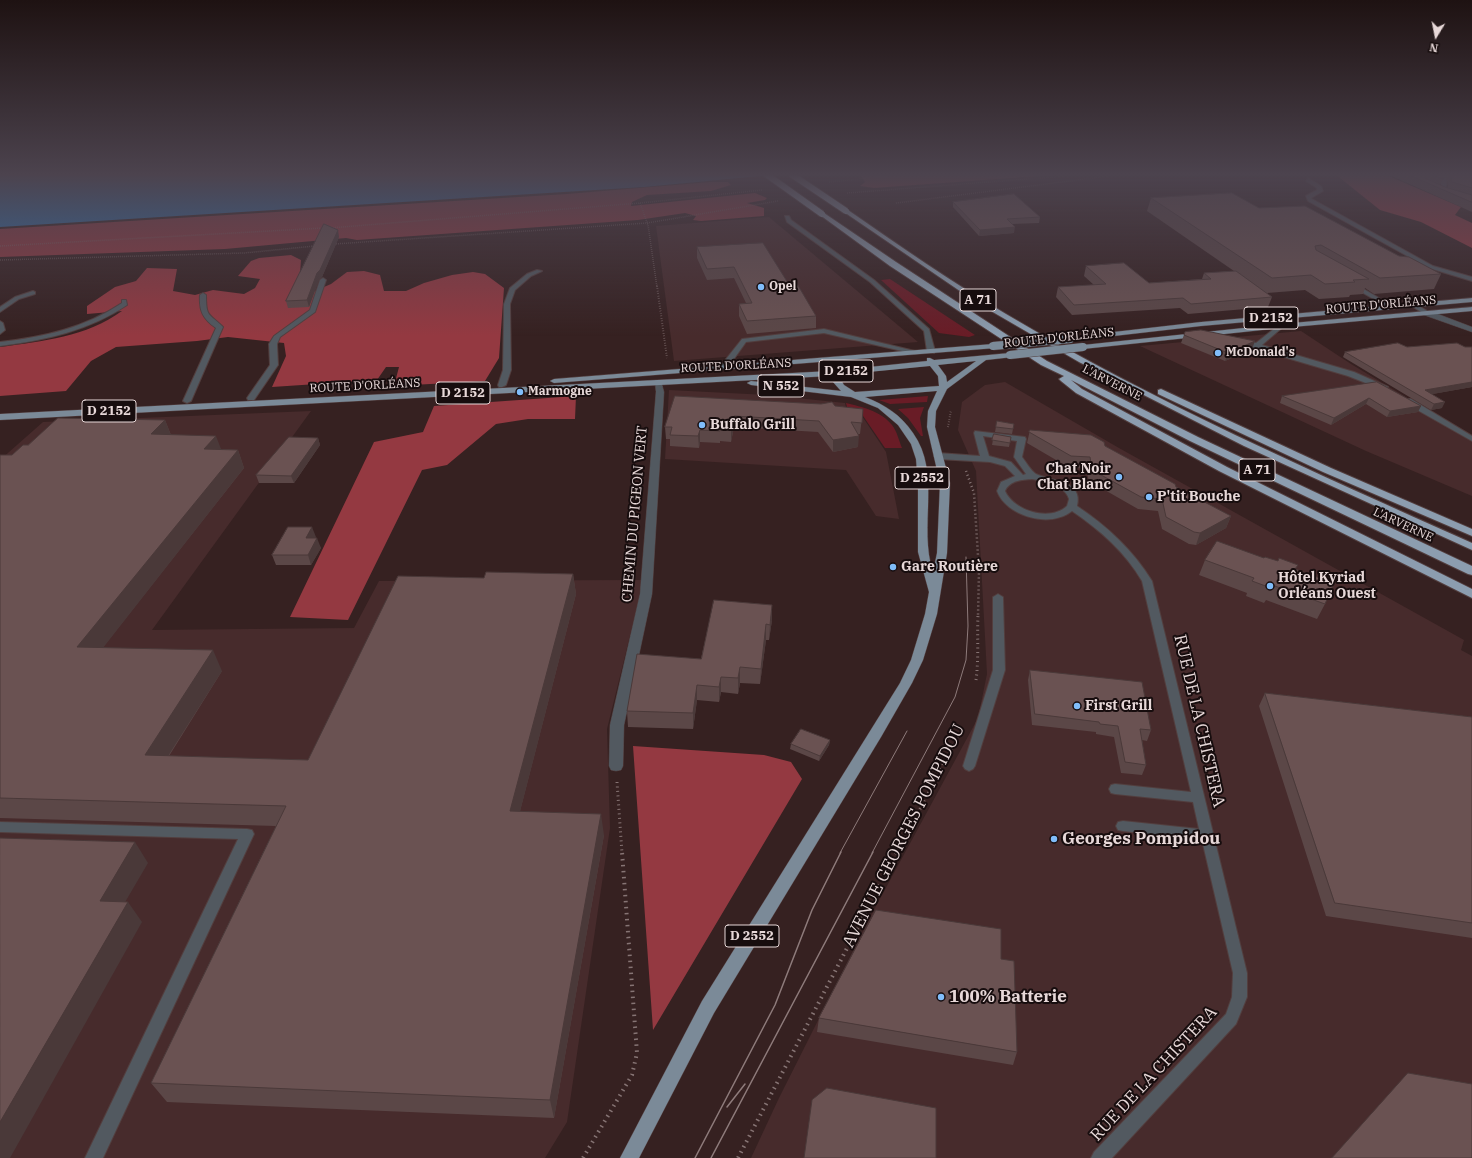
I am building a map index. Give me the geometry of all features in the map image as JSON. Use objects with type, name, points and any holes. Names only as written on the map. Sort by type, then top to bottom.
[{"type":"highway","name":"L'ARVERNE","points":[[842,228],[893,264],[1044,363],[1208,446],[1472,571]]},
{"type":"highway","name":"L'ARVERNE","points":[[871,228],[976,299],[1028,330],[1117,378],[1319,478],[1472,546]]},
{"type":"highway","points":[[1044,363],[1079,391],[1209,462],[1472,594]]},
{"type":"highway","points":[[1117,378],[1134,379],[1327,470],[1472,533]]},
{"type":"highway","points":[[1453,585],[1472,598]]},
{"type":"main road","name":"ROUTE D'ORLÉANS","points":[[0,410],[502,385],[993,346],[1201,324],[1472,300]]},
{"type":"main road","name":"ROUTE D'ORLÉANS","points":[[0,417],[833,373],[1281,326],[1472,309]]},
{"type":"main road","points":[[915,352],[933,363],[941,373],[943,388]]},
{"type":"main road","points":[[848,357],[833,373],[835,380],[840,387],[855,395],[943,388],[984,358]]},
{"type":"main road","name":"N 552","points":[[707,380],[762,384],[855,395]]},
{"type":"main road","name":"D 2552","points":[[624,1158],[633,1150],[708,1007],[906,683],[924,639],[931,614],[942,553],[945,484],[931,427],[932,411],[943,388]]},
{"type":"main road","name":"D 2552","points":[[855,395],[886,410],[894,416],[918,449],[922,470],[923,553],[934,591]]},
{"type":"street","points":[[1427,313],[1472,330]]},
{"type":"street","name":"CHEMIN DU PIGEON VERT","points":[[616,766],[617,725],[646,594],[660,392],[658,383]]},
{"type":"lane","points":[[799,228],[872,281],[927,330],[928,342],[931,351]]},
{"type":"lane","points":[[1361,228],[1431,267],[1472,279]]},
{"type":"lane","points":[[1417,268],[1431,267]]},
{"type":"lane","points":[[502,385],[507,370],[507,304],[512,290],[529,274],[539,271]]},
{"type":"lane","points":[[251,398],[274,365],[273,344],[277,336],[313,311],[323,280]]},
{"type":"lane","points":[[1348,282],[1393,308]]},
{"type":"lane","points":[[0,310],[17,298],[32,293]]},
{"type":"lane","points":[[187,401],[220,327],[206,318],[202,310],[203,295]]},
{"type":"lane","points":[[0,344],[49,337],[79,329],[102,319],[125,304],[124,301]]},
{"type":"lane","points":[[1415,306],[1427,313]]},
{"type":"lane","points":[[0,323],[2,330],[0,332]]},
{"type":"lane","points":[[1256,346],[1281,326]]},
{"type":"lane","points":[[722,368],[744,340],[824,331],[915,352]]},
{"type":"lane","points":[[1206,334],[1236,339],[1351,374],[1389,390]]},
{"type":"lane","points":[[1400,396],[1472,439]]},
{"type":"lane","points":[[985,459],[978,433],[1022,439],[1018,458],[1032,476]]},
{"type":"lane","points":[[938,456],[985,459],[1008,464],[1021,477]]},
{"type":"lane","points":[[1032,476],[1050,480],[1065,487],[1072,494],[1074,501],[1072,507],[1066,512],[1046,516],[1034,515],[1012,507],[1001,495],[1001,489],[1005,483],[1021,477],[1032,476]]},
{"type":"lane","name":"RUE DE LA CHISTERA","points":[[1072,507],[1090,519],[1123,550],[1134,562],[1147,581],[1240,973],[1239,1003],[1231,1019],[1100,1158]]},
{"type":"lane","points":[[969,766],[999,670],[998,597]]},
{"type":"lane","points":[[1115,789],[1199,798]]},
{"type":"lane","points":[[1123,826],[1208,835]]},
{"type":"lane","points":[[0,827],[247,834],[94,1158]]},
{"type":"path","points":[[0,246],[97,242],[329,228]]},
{"type":"path","points":[[331,244],[548,228]]},
{"type":"path","points":[[649,228],[668,365]]},
{"type":"path","points":[[0,260],[244,253],[315,246]]},
{"type":"path","points":[[948,431],[951,410],[954,404]]},
{"type":"path","points":[[965,469],[974,493],[979,571],[977,641],[979,655],[976,685]]},
{"type":"path","name":"AVENUE GEORGES POMPIDOU","points":[[738,1158],[960,732]]},
{"type":"path","points":[[583,1158],[632,1075],[637,1052],[616,766]]},
{"type":"shaded area","points":[[525,228],[357,240],[346,238],[225,249],[0,257],[0,229]]},
{"type":"shaded area","points":[[656,228],[782,228],[918,342],[674,361]]},
{"type":"shaded area","points":[[1433,228],[1472,228],[1472,248]]},
{"type":"shaded area","points":[[291,255],[301,260],[300,274],[303,296],[331,284],[347,272],[364,271],[380,275],[384,291],[406,291],[424,283],[452,275],[473,272],[485,274],[504,288],[499,358],[485,381],[394,386],[399,367],[386,367],[377,380],[272,387],[286,356],[284,343],[228,337],[197,341],[116,347],[91,361],[66,391],[0,396],[0,347],[48,340],[64,336],[94,327],[108,320],[122,311],[87,314],[87,306],[115,287],[136,281],[147,268],[177,269],[173,291],[195,295],[213,290],[244,294],[255,288],[260,279],[238,276],[251,261],[259,258]]},
{"type":"shaded area","points":[[890,279],[975,335],[969,337],[939,333],[881,280]]},
{"type":"shaded area","points":[[1301,331],[1351,364],[1472,437],[1472,496],[1366,451],[1140,346]]},
{"type":"shaded area","points":[[1005,382],[1119,448],[1464,640],[1461,650],[1472,656],[1472,1158],[751,1158],[779,1098],[869,919],[978,718],[987,674],[976,471],[958,430],[962,402],[985,385]]},
{"type":"shaded area","points":[[669,390],[768,395],[845,403],[846,408],[858,410],[886,452],[899,519],[876,516],[846,470],[665,459]]},
{"type":"shaded area","points":[[576,396],[575,419],[528,419],[496,424],[447,465],[422,470],[348,620],[290,617],[374,442],[423,432],[434,406]]},
{"type":"shaded area","points":[[928,396],[927,402],[890,404],[879,400]]},
{"type":"shaded area","points":[[846,403],[871,410],[888,420],[895,430],[902,448],[885,448],[859,410],[847,407]]},
{"type":"shaded area","points":[[924,407],[920,418],[923,436],[921,436],[908,418],[898,409]]},
{"type":"shaded area","points":[[311,411],[152,630],[354,628],[379,581],[641,580],[639,599],[607,729],[610,828],[567,1122],[545,1158],[0,1158],[0,460],[43,422]]},
{"type":"shaded area","points":[[633,746],[764,755],[791,762],[802,779],[653,1030]]},
{"type":"building","points":[[322,228],[333,228],[338,230],[320,270],[317,273],[307,300],[286,301]]},
{"type":"building","points":[[978,228],[1003,228],[980,230]]},
{"type":"building","points":[[1196,228],[1346,228],[1399,256],[1409,257],[1441,274],[1380,278],[1321,245],[1315,246],[1316,250],[1369,279],[1353,280],[1355,282],[1325,284],[1311,275],[1272,278]]},
{"type":"building","name":"Opel","points":[[763,243],[788,283],[796,282],[816,316],[747,321],[739,304],[752,303],[734,267],[707,269],[697,247]]},
{"type":"building","points":[[1124,263],[1149,283],[1211,279],[1204,273],[1236,271],[1272,297],[1191,304],[1183,298],[1074,305],[1058,287],[1106,284],[1086,266]]},
{"type":"building","points":[[1201,330],[1255,341],[1228,353],[1184,335],[1185,332]]},
{"type":"building","points":[[1398,343],[1407,347],[1457,343],[1465,347],[1472,347],[1472,382],[1425,390],[1445,402],[1434,404],[1345,352]]},
{"type":"building","points":[[1377,382],[1421,406],[1390,411],[1369,398],[1334,418],[1282,396]]},
{"type":"building","points":[[675,396],[821,404],[832,402],[835,406],[863,409],[862,423],[851,422],[859,436],[833,440],[819,421],[734,416],[731,430],[700,430],[698,436],[670,435],[672,427],[665,427]]},
{"type":"building","points":[[58,418],[165,420],[151,434],[216,436],[204,449],[238,450],[77,647],[213,650],[145,755],[308,760],[398,576],[484,578],[486,572],[573,574],[510,811],[601,814],[550,1100],[151,1083],[286,806],[0,798],[0,455],[12,455],[23,445],[28,445]]},
{"type":"building","points":[[997,421],[1014,424],[1013,429],[996,427]]},
{"type":"building","points":[[1030,430],[1091,435],[1104,442],[1105,446],[1175,484],[1176,487],[1231,516],[1200,533],[1194,532],[1166,517],[1162,499],[1141,497],[1092,470],[1090,457],[1071,456],[1029,432]]},
{"type":"building","points":[[994,434],[1011,437],[1010,443],[992,440]]},
{"type":"building","points":[[289,437],[318,438],[291,476],[256,475]]},
{"type":"building","points":[[288,527],[312,527],[306,538],[317,538],[308,555],[272,555]]},
{"type":"building","points":[[1217,541],[1264,558],[1278,561],[1279,558],[1298,565],[1295,569],[1334,583],[1325,604],[1272,585],[1271,588],[1252,581],[1254,578],[1205,560]]},
{"type":"building","points":[[714,600],[772,605],[770,625],[766,624],[761,669],[740,667],[738,678],[721,677],[719,687],[697,685],[693,713],[627,711],[637,654],[701,659]]},
{"type":"building","points":[[1030,670],[1142,682],[1151,730],[1140,729],[1146,765],[1125,762],[1118,726],[1100,724],[1099,722],[1035,714]]},
{"type":"building","points":[[1265,693],[1472,717],[1472,923],[1335,903]]},
{"type":"building","points":[[801,729],[830,740],[820,756],[791,744]]},
{"type":"building","points":[[0,838],[135,842],[100,901],[128,902],[0,1122]]},
{"type":"building","points":[[876,910],[1001,929],[1001,959],[1014,961],[1017,1052],[819,1018]]},
{"type":"building","points":[[1408,1073],[1472,1084],[1472,1158],[1332,1158]]},
{"type":"building","points":[[827,1088],[936,1108],[936,1158],[804,1158],[812,1100]]},
{"type":"tram line","points":[[872,853],[955,697],[966,660],[968,626],[966,557]]},
{"type":"tram line","points":[[840,853],[907,731]]},
{"type":"tram line","points":[[695,1158],[775,1005],[812,910],[841,852]]},
{"type":"tram line","points":[[711,1158],[873,852]]},
{"type":"tram line","points":[[727,1107],[745,1084]]},
{"type":"place","name":"Opel","points":[[761,287]]},
{"type":"place","name":"McDonald's","points":[[1218,353]]},
{"type":"place","name":"Marmogne","points":[[520,392]]},
{"type":"place","name":"Buffalo Grill","points":[[702,425]]},
{"type":"place","name":"Chat Noir Chat Blanc","points":[[1119,477]]},
{"type":"place","name":"P'tit Bouche","points":[[1149,497]]},
{"type":"place","name":"Gare Routière","points":[[893,567]]},
{"type":"place","name":"Hôtel Kyriad Orléans Ouest","points":[[1270,586]]},
{"type":"place","name":"First Grill","points":[[1077,706]]},
{"type":"place","name":"Georges Pompidou","points":[[1054,839]]},
{"type":"place","name":"100% Batterie","points":[[941,997]]}]
